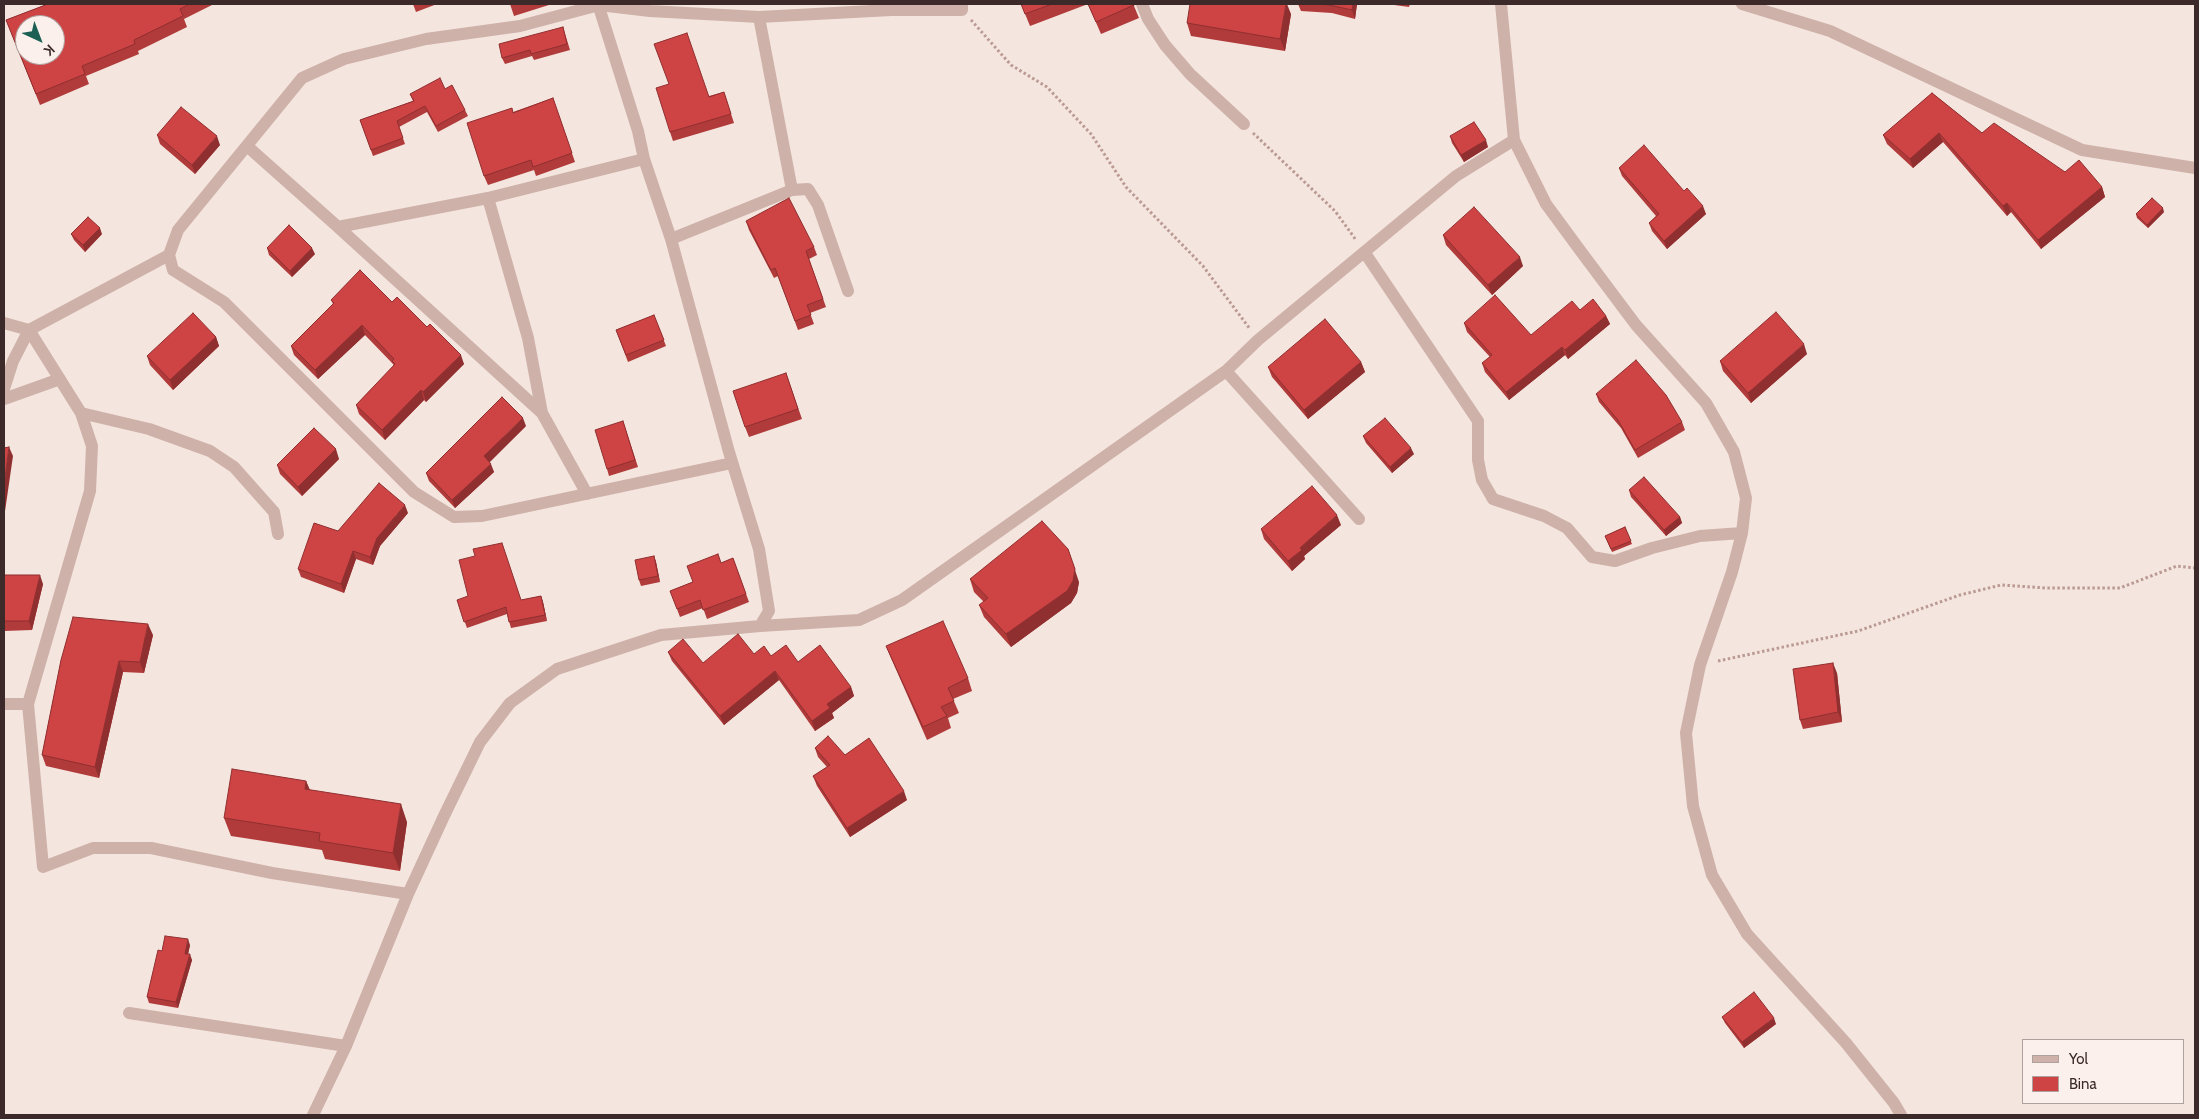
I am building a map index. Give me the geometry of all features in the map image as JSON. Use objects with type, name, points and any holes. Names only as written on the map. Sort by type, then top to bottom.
[{"type":"street","points":[[1142,4],[1148,19],[1190,74],[1244,124]]},
{"type":"street","points":[[1501,4],[1514,140],[1546,204],[1579,250],[1636,325],[1706,403],[1734,452],[1746,498],[1742,533],[1732,572],[1700,665],[1686,733],[1693,806],[1712,875],[1747,934],[1846,1043],[1894,1103],[1901,1115]]},
{"type":"street","points":[[1742,4],[1830,31],[2082,150],[2195,168]]},
{"type":"street","points":[[599,5],[638,131],[644,159],[671,239],[732,463],[760,549],[769,611],[760,626]]},
{"type":"street","points":[[732,463],[482,516],[454,517],[414,492],[224,302],[172,270],[169,255],[178,230],[302,78],[344,59],[426,39],[520,26],[599,5],[650,12],[759,17],[962,7]]},
{"type":"street","points":[[759,17],[792,190]]},
{"type":"street","points":[[313,1115],[346,1046],[408,894],[480,742],[510,703],[557,669],[660,634],[859,620],[902,600],[1226,370],[1258,340],[1456,176],[1514,140]]},
{"type":"street","points":[[247,146],[542,414]]},
{"type":"street","points":[[338,227],[488,198],[644,159]]},
{"type":"street","points":[[671,239],[792,190],[808,189],[818,205],[848,291]]},
{"type":"street","points":[[488,198],[528,338],[542,414],[586,494]]},
{"type":"street","points":[[1365,253],[1478,420],[1478,460],[1482,480],[1493,499],[1544,516],[1567,528],[1592,557],[1615,561],[1652,548],[1700,536],[1742,533]]},
{"type":"street","points":[[4,389],[13,361],[29,330],[169,255]]},
{"type":"street","points":[[4,323],[29,330],[81,413],[92,446],[90,490],[28,704],[42,867],[93,848],[151,848],[272,873],[408,894]]},
{"type":"street","points":[[1226,370],[1359,519]]},
{"type":"street","points":[[4,400],[60,379]]},
{"type":"street","points":[[81,413],[149,429],[210,451],[234,467],[274,512],[278,534]]},
{"type":"street","points":[[4,704],[28,704]]},
{"type":"street","points":[[128,1013],[346,1046]]},
{"type":"path","points":[[962,7],[1011,65],[1047,87],[1091,134],[1126,187],[1203,266],[1258,340]]},
{"type":"path","points":[[1244,124],[1292,173],[1335,212],[1365,253]]},
{"type":"path","points":[[1700,665],[1858,631],[1960,596],[2001,585],[2046,588],[2120,588],[2177,566],[2195,568]]},
{"type":"building","points":[[48,4],[190,4],[180,9],[183,16],[134,40],[135,44],[82,66],[85,74],[36,94],[24,65],[65,65],[65,15],[19,15]]},
{"type":"building","points":[[1021,4],[1052,4],[1025,14]]},
{"type":"building","points":[[1088,4],[1134,4],[1134,5],[1096,22]]},
{"type":"building","points":[[1190,4],[1286,4],[1280,39],[1187,23]]},
{"type":"building","points":[[1318,4],[1353,4],[1352,10]]},
{"type":"building","points":[[15,17],[15,42],[6,20]]},
{"type":"building","points":[[563,27],[567,44],[531,54],[530,50],[502,58],[499,44]]},
{"type":"building","points":[[687,33],[709,97],[724,92],[731,114],[670,132],[656,88],[669,84],[654,44]]},
{"type":"building","points":[[440,78],[445,89],[452,85],[465,110],[436,126],[425,106],[397,121],[403,138],[371,150],[360,120],[414,101],[410,94]]},
{"type":"building","points":[[1932,93],[1982,133],[1994,123],[2065,172],[2079,160],[2102,187],[2038,240],[2007,203],[2003,206],[1939,133],[1910,159],[1883,135]]},
{"type":"building","points":[[553,98],[572,153],[533,167],[531,160],[484,176],[467,123],[512,108],[513,113]]},
{"type":"building","points":[[181,107],[217,136],[192,165],[157,135]]},
{"type":"building","points":[[1474,122],[1486,140],[1461,155],[1450,136]]},
{"type":"building","points":[[1644,145],[1684,191],[1687,188],[1703,206],[1664,241],[1649,223],[1659,214],[1619,168]]},
{"type":"building","points":[[789,198],[814,247],[806,251],[823,299],[807,305],[811,315],[795,321],[775,268],[771,270],[746,221]]},
{"type":"building","points":[[2152,198],[2163,208],[2147,225],[2136,214]]},
{"type":"building","points":[[1474,207],[1520,257],[1488,285],[1443,235]]},
{"type":"building","points":[[88,217],[100,228],[83,245],[71,234]]},
{"type":"building","points":[[289,225],[312,248],[290,271],[267,248]]},
{"type":"building","points":[[360,270],[392,302],[397,297],[427,327],[430,324],[461,355],[423,392],[421,390],[382,430],[356,405],[395,364],[392,361],[394,359],[362,325],[315,370],[291,346],[334,303],[331,300]]},
{"type":"building","points":[[1495,295],[1531,335],[1572,301],[1580,310],[1593,299],[1606,316],[1565,350],[1562,347],[1506,392],[1482,363],[1492,355],[1464,323]]},
{"type":"building","points":[[1776,312],[1804,344],[1748,393],[1720,361]]},
{"type":"building","points":[[193,313],[216,337],[170,380],[147,356]]},
{"type":"building","points":[[654,315],[664,340],[626,355],[616,330]]},
{"type":"building","points":[[1325,319],[1361,362],[1304,410],[1268,367]]},
{"type":"building","points":[[1636,360],[1666,395],[1682,422],[1635,450],[1618,420],[1596,394]]},
{"type":"building","points":[[786,373],[798,409],[745,427],[733,391]]},
{"type":"building","points":[[502,397],[523,418],[484,456],[491,464],[452,500],[426,473]]},
{"type":"building","points":[[1385,418],[1411,448],[1390,467],[1363,436]]},
{"type":"building","points":[[623,421],[635,460],[607,469],[595,430]]},
{"type":"building","points":[[314,428],[336,449],[298,487],[277,465]]},
{"type":"building","points":[[9,447],[4,485],[4,448]]},
{"type":"building","points":[[1644,477],[1680,517],[1664,530],[1629,490]]},
{"type":"building","points":[[379,483],[405,505],[377,538],[370,557],[353,551],[341,584],[298,569],[314,523],[338,531]]},
{"type":"building","points":[[1312,486],[1337,515],[1300,548],[1302,550],[1288,561],[1261,529]]},
{"type":"building","points":[[1042,521],[1068,549],[1075,569],[1073,581],[1067,591],[1006,634],[979,605],[988,598],[970,579]]},
{"type":"building","points":[[1625,527],[1631,541],[1611,549],[1605,536]]},
{"type":"building","points":[[502,543],[521,600],[541,596],[545,615],[509,622],[506,607],[464,622],[457,600],[468,596],[459,560],[475,556],[473,549]]},
{"type":"building","points":[[718,554],[721,563],[733,558],[746,594],[703,610],[700,600],[677,609],[670,591],[693,582],[687,566]]},
{"type":"building","points":[[654,556],[658,576],[639,580],[635,560]]},
{"type":"building","points":[[4,575],[40,575],[29,621],[4,621]]},
{"type":"building","points":[[73,617],[148,624],[140,662],[119,661],[95,767],[42,755],[61,660]]},
{"type":"building","points":[[943,621],[968,678],[948,688],[954,701],[941,707],[947,716],[923,727],[886,646]]},
{"type":"building","points":[[738,634],[754,654],[764,646],[771,656],[786,645],[798,662],[820,645],[851,687],[827,704],[830,708],[812,721],[775,671],[720,716],[668,652],[683,639],[703,663]]},
{"type":"building","points":[[1833,663],[1838,712],[1800,720],[1793,669]]},
{"type":"building","points":[[828,736],[845,755],[869,738],[904,791],[847,828],[813,776],[830,765],[815,748]]},
{"type":"building","points":[[232,769],[306,781],[305,789],[401,804],[393,853],[319,841],[320,833],[224,818]]},
{"type":"building","points":[[165,936],[188,939],[185,954],[190,954],[176,1002],[147,997],[158,950],[162,951]]},
{"type":"building","points":[[1754,992],[1774,1018],[1742,1042],[1722,1017]]}]
